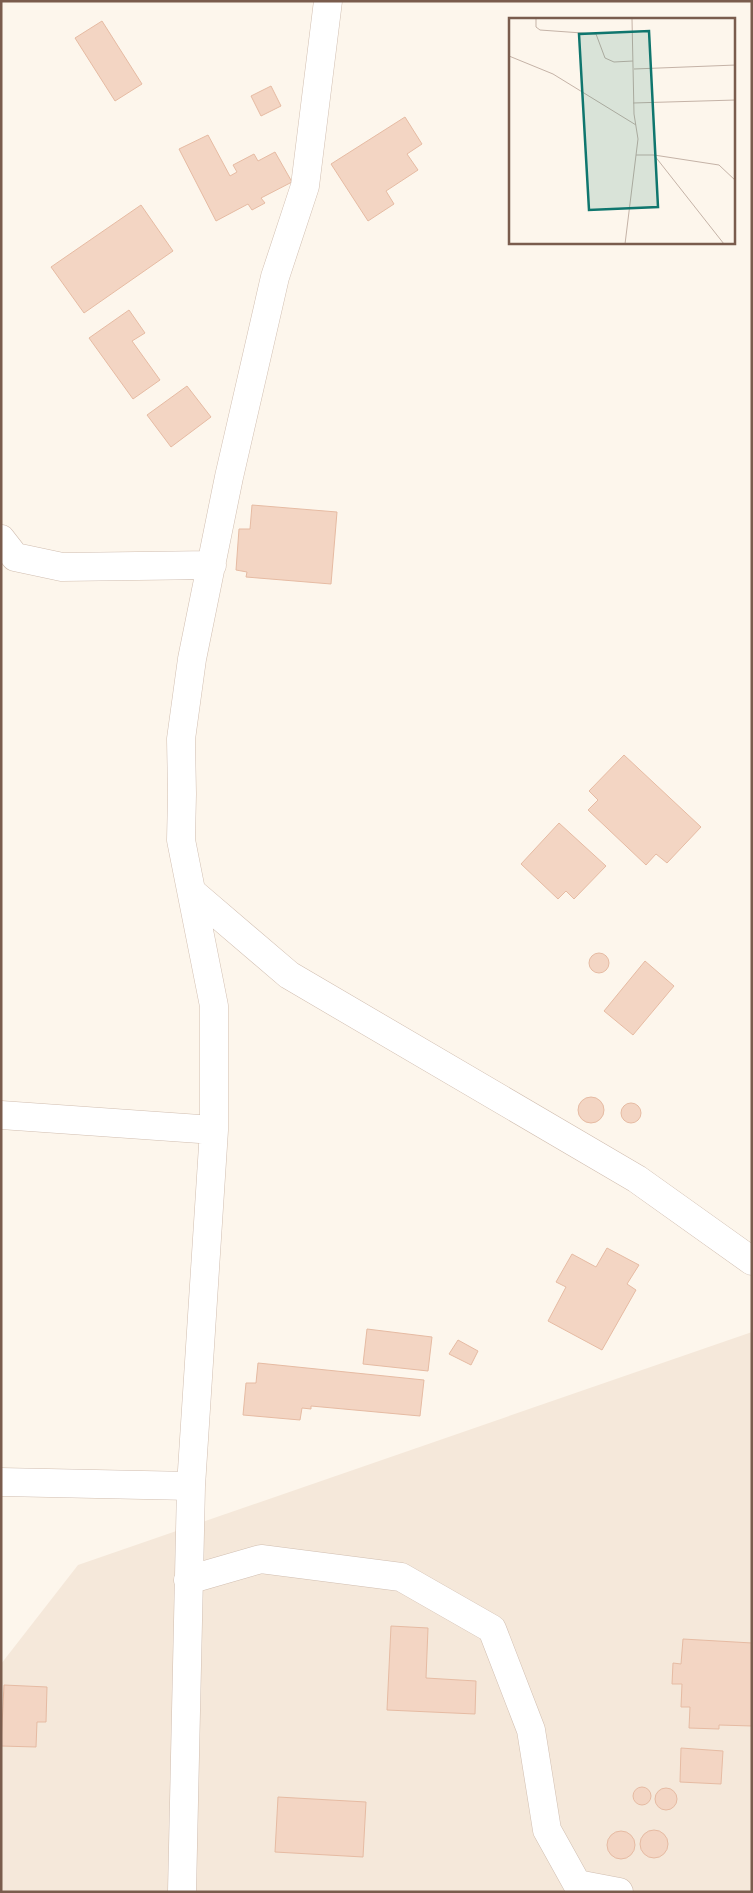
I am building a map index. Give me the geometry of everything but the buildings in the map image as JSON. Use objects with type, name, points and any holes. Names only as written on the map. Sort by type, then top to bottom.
[{"type":"street","points":[[182,1892],[190,1486],[214,1130],[214,1006],[181,840],[181,739],[192,659],[231,468],[275,277],[305,186],[328,1]]},
{"type":"street","points":[[6,550],[62,567],[212,565]]},
{"type":"street","points":[[193,893],[289,975],[637,1179],[752,1261]]},
{"type":"street","points":[[1,1115],[214,1130]]},
{"type":"street","points":[[1,1482],[190,1486]]},
{"type":"street","points":[[188,1580],[261,1559],[401,1577],[492,1629],[531,1730],[547,1830],[577,1884],[619,1892]]},
{"type":"shaded area","points":[[752,1332],[752,1892],[1,1892],[1,1664],[78,1565]]}]
